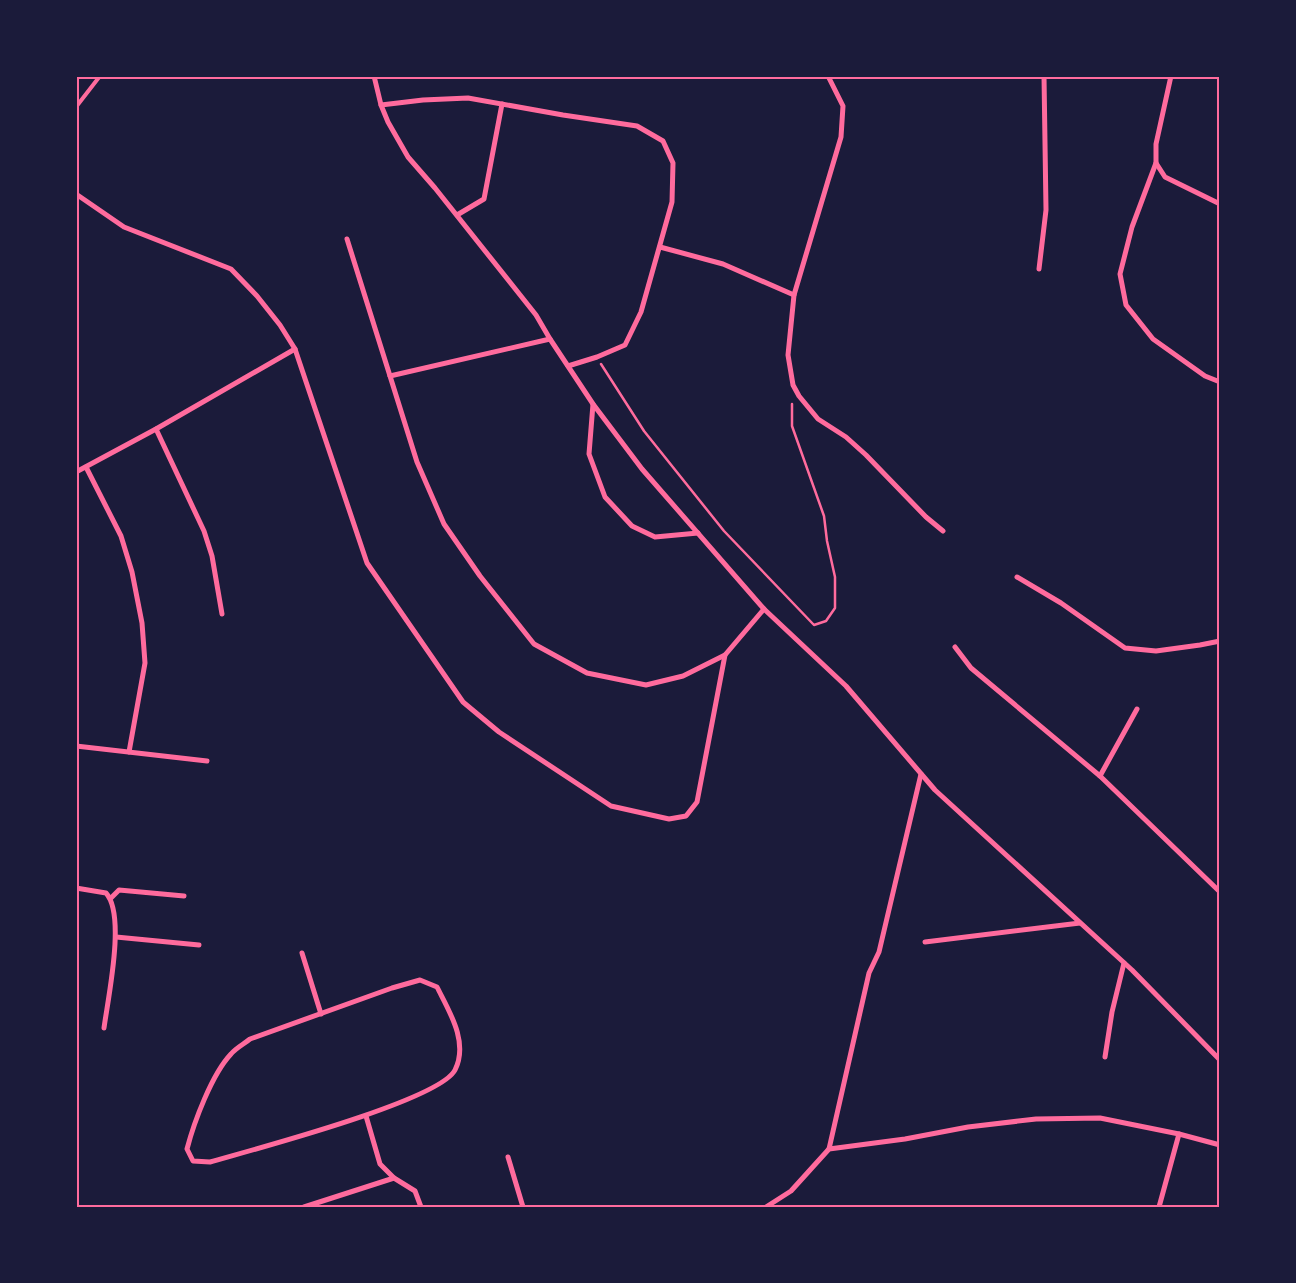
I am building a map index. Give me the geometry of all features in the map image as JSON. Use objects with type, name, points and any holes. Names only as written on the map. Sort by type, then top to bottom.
[{"type":"street","points":[[374,76],[381,105],[388,122],[408,157],[457,215],[536,315],[593,404],[642,469],[764,609],[846,686],[935,790],[1124,963],[1220,1060]]},
{"type":"street","points":[[828,76],[843,106],[841,137],[794,295],[788,355],[793,385],[799,396],[818,419],[846,437],[926,517],[943,531]]},
{"type":"street","points":[[1039,269],[1046,210],[1044,76]]},
{"type":"street","points":[[1171,76],[1156,144],[1156,163],[1132,226],[1120,274],[1126,305],[1153,339],[1206,376],[1220,382]]},
{"type":"street","points":[[381,105],[423,100],[468,98],[637,126],[663,141],[673,163],[672,202],[641,312],[625,345],[597,358],[568,366]]},
{"type":"street","points":[[457,215],[484,199],[502,104]]},
{"type":"street","points":[[1156,163],[1165,177],[1220,204]]},
{"type":"street","points":[[76,194],[124,227],[231,269],[257,296],[280,325],[295,350],[367,563],[463,702],[499,732],[611,806],[669,819],[686,816],[697,802],[725,655]]},
{"type":"street","points":[[347,239],[417,462],[444,524],[480,576],[534,644],[587,673],[646,686],[683,676],[725,655],[764,609]]},
{"type":"street","points":[[660,247],[723,264],[794,295]]},
{"type":"street","points":[[390,376],[550,339]]},
{"type":"street","points":[[76,472],[295,350]]},
{"type":"street","points":[[593,404],[589,454],[605,497],[632,526],[655,537],[698,534]]},
{"type":"street","points":[[156,429],[204,531],[212,556],[222,614]]},
{"type":"street","points":[[86,467],[121,536],[132,572],[142,623],[145,663],[129,752]]},
{"type":"street","points":[[1017,577],[1061,604],[1125,648],[1156,651],[1220,641]]},
{"type":"street","points":[[955,647],[971,668],[1100,776],[1220,892]]},
{"type":"street","points":[[1100,776],[1137,709]]},
{"type":"street","points":[[76,746],[207,762]]},
{"type":"street","points":[[766,1207],[790,1190],[829,1149],[869,972],[879,952],[920,774]]},
{"type":"street","points":[[76,888],[106,892],[111,898],[114,910],[116,937],[104,1028]]},
{"type":"street","points":[[111,898],[119,890],[184,896]]},
{"type":"street","points":[[925,942],[1080,924]]},
{"type":"street","points":[[116,937],[199,945]]},
{"type":"street","points":[[302,953],[321,1014]]},
{"type":"street","points":[[1105,1057],[1112,1012],[1124,963]]},
{"type":"street","points":[[420,980],[437,987],[456,1024],[460,1053],[454,1071],[436,1087],[366,1116],[210,1162],[193,1161],[186,1149],[212,1082],[231,1054],[250,1039],[392,988],[420,980]]},
{"type":"street","points":[[366,1116],[380,1164],[394,1178],[415,1191],[421,1207]]},
{"type":"street","points":[[829,1149],[905,1139],[968,1127],[1036,1119],[1100,1118],[1179,1134],[1220,1145]]},
{"type":"street","points":[[1159,1207],[1179,1134]]},
{"type":"street","points":[[508,1157],[523,1207]]},
{"type":"street","points":[[304,1207],[394,1178]]},
{"type":"lane","points":[[76,107],[100,76]]},
{"type":"path","points":[[597,358],[644,431],[718,524],[814,625],[826,620],[835,608],[834,577],[826,541],[822,509],[792,426],[793,385]]}]
